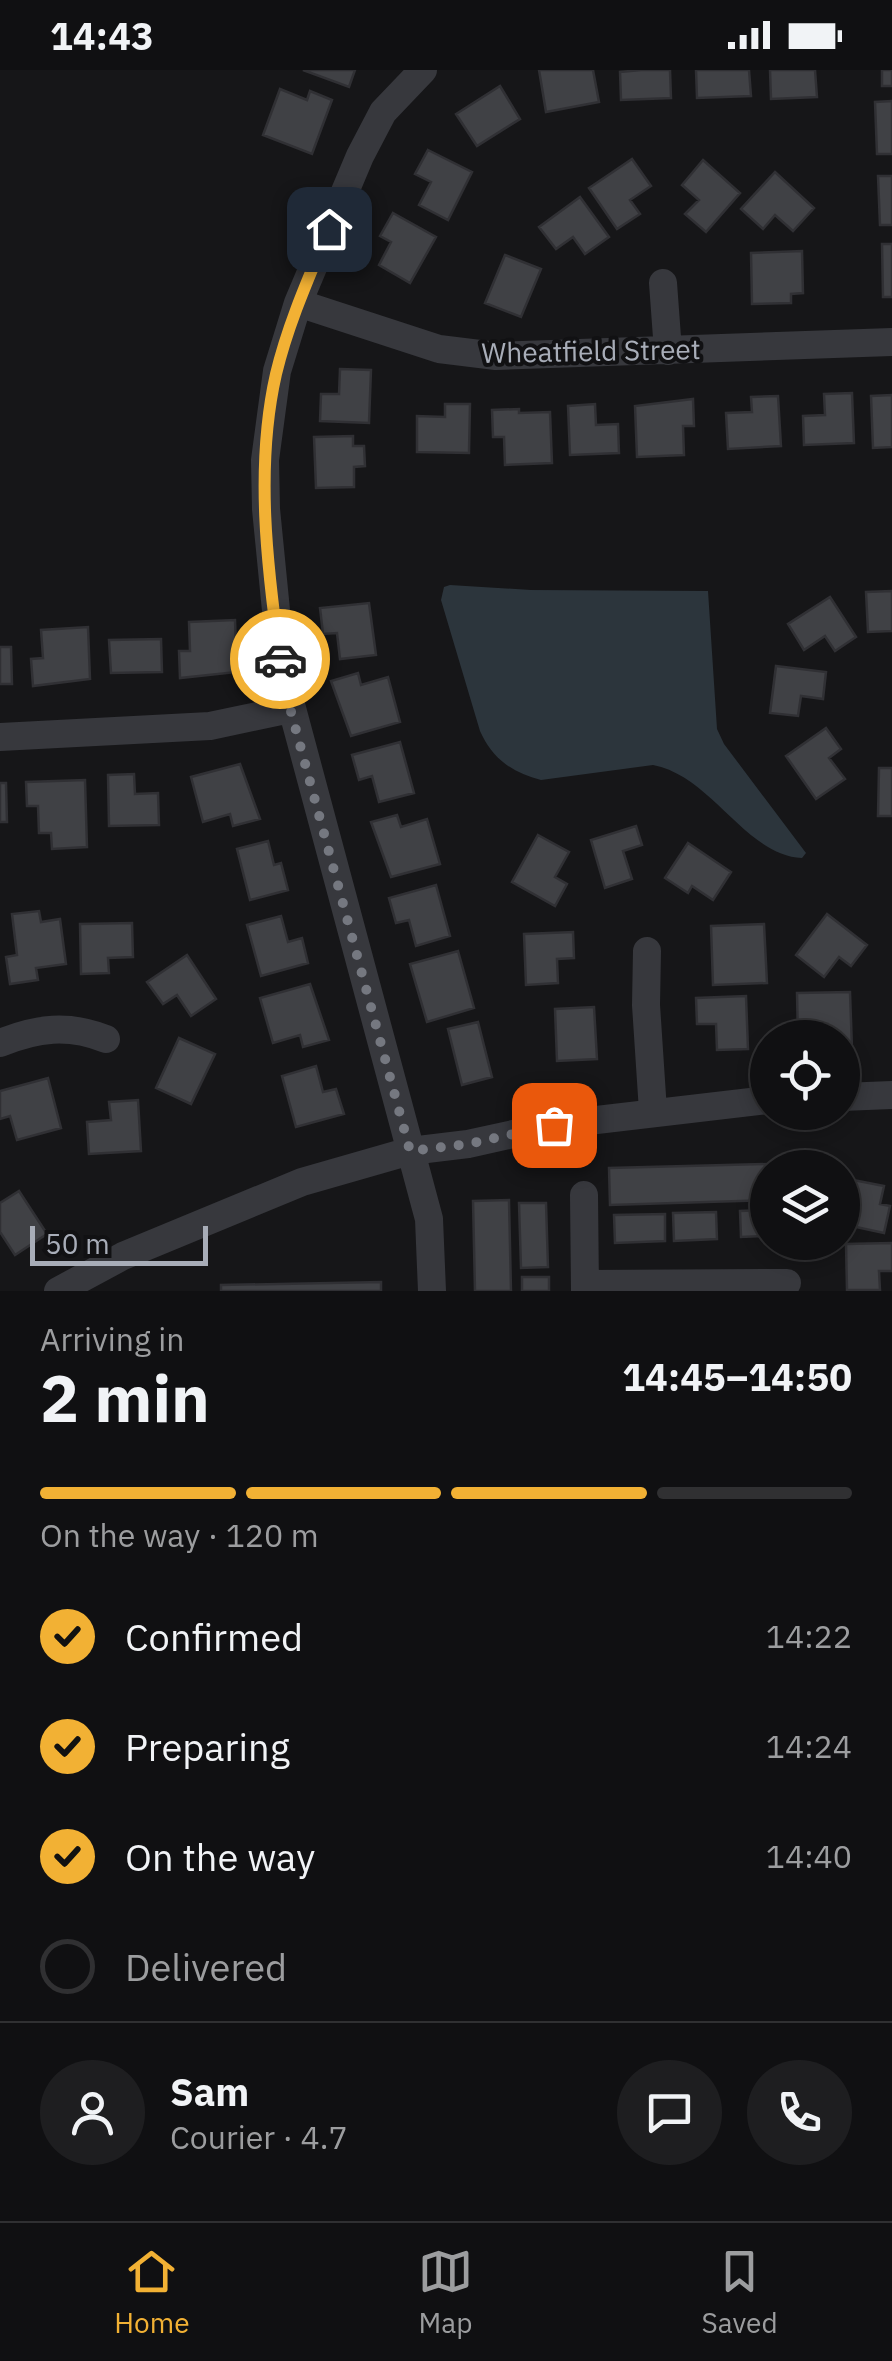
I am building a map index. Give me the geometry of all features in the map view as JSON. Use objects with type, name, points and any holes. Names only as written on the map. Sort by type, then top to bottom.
[{"type":"street","points":[[423,70],[383,112],[360,156],[298,302],[277,371],[265,460],[277,638],[290,708],[429,1220],[432,1291]]},
{"type":"street","points":[[663,283],[668,351]]},
{"type":"street","name":"Wheatfield Street","points":[[298,302],[412,342],[468,354],[522,357],[892,342]]},
{"type":"street","points":[[0,737],[210,726],[290,708]]},
{"type":"street","points":[[648,951],[646,1005],[653,1111]]},
{"type":"street","points":[[0,1043],[25,1033],[78,1028],[106,1038]]},
{"type":"street","points":[[860,1096],[892,1095]]},
{"type":"street","points":[[58,1291],[123,1256],[302,1182],[410,1151],[468,1144],[554,1125],[750,1102]]},
{"type":"street","points":[[584,1195],[585,1288],[787,1283]]},
{"type":"shaded area","points":[[444,587],[531,590],[708,591],[717,729],[724,744],[806,853],[802,858],[782,854],[763,844],[693,784],[653,765],[541,780],[504,763],[480,731],[441,600]]},
{"type":"building","points":[[303,70],[355,70],[349,87]]},
{"type":"building","points":[[539,70],[593,70],[599,102],[546,112]]},
{"type":"building","points":[[670,70],[671,98],[621,100],[620,72]]},
{"type":"building","points":[[696,70],[749,70],[751,96],[697,98]]},
{"type":"building","points":[[770,70],[815,70],[817,97],[771,99]]},
{"type":"building","points":[[882,70],[892,70],[892,86],[882,86]]},
{"type":"building","points":[[500,86],[520,119],[477,146],[456,114]]},
{"type":"building","points":[[280,89],[307,100],[310,91],[332,100],[312,154],[263,135]]},
{"type":"building","points":[[892,101],[892,154],[877,154],[875,102]]},
{"type":"building","points":[[428,150],[472,172],[448,220],[419,205],[431,182],[415,174]]},
{"type":"building","points":[[632,159],[651,186],[630,200],[640,214],[617,229],[589,188]]},
{"type":"building","points":[[703,160],[740,193],[706,232],[685,214],[699,200],[682,185]]},
{"type":"building","points":[[775,172],[814,208],[793,231],[775,215],[763,229],[741,209]]},
{"type":"building","points":[[878,176],[892,176],[892,225],[880,225]]},
{"type":"building","points":[[580,197],[609,237],[585,254],[573,237],[556,249],[539,227]]},
{"type":"building","points":[[393,213],[436,237],[410,283],[379,265],[391,242],[380,236]]},
{"type":"building","points":[[882,244],[892,244],[892,297],[883,297]]},
{"type":"building","points":[[802,251],[803,293],[791,294],[791,303],[752,304],[751,253]]},
{"type":"building","points":[[505,255],[541,269],[521,317],[485,303]]},
{"type":"building","points":[[340,369],[371,370],[369,423],[320,421],[321,394],[339,394]]},
{"type":"building","points":[[852,393],[854,443],[804,445],[803,416],[825,415],[824,394]]},
{"type":"building","points":[[892,395],[892,447],[873,448],[871,396]]},
{"type":"building","points":[[778,396],[781,446],[728,449],[726,413],[752,412],[751,397]]},
{"type":"building","points":[[693,399],[694,426],[683,426],[684,455],[637,457],[635,406]]},
{"type":"building","points":[[445,404],[470,404],[469,453],[417,452],[417,416],[445,417]]},
{"type":"building","points":[[595,404],[596,425],[618,424],[619,453],[570,455],[568,406]]},
{"type":"building","points":[[519,409],[519,413],[550,412],[552,463],[505,465],[504,437],[493,437],[492,410]]},
{"type":"building","points":[[353,436],[353,446],[364,446],[365,466],[354,467],[354,487],[316,488],[314,437]]},
{"type":"building","points":[[892,591],[892,631],[868,632],[866,592]]},
{"type":"building","points":[[830,597],[856,637],[835,651],[825,636],[804,650],[788,624]]},
{"type":"building","points":[[369,603],[376,655],[340,659],[337,633],[323,634],[320,608]]},
{"type":"building","points":[[235,620],[237,672],[180,678],[179,651],[190,651],[189,622]]},
{"type":"building","points":[[88,627],[90,679],[33,686],[31,659],[43,658],[41,630]]},
{"type":"building","points":[[161,639],[162,672],[111,673],[109,640]]},
{"type":"building","points":[[0,647],[11,647],[12,684],[0,684]]},
{"type":"building","points":[[776,666],[826,672],[823,699],[801,696],[798,716],[770,713]]},
{"type":"building","points":[[358,673],[361,685],[388,677],[400,722],[351,736],[331,681]]},
{"type":"building","points":[[826,728],[841,749],[829,758],[845,779],[816,799],[786,756]]},
{"type":"building","points":[[400,742],[414,793],[379,802],[372,776],[359,780],[352,755]]},
{"type":"building","points":[[240,764],[260,819],[233,826],[230,814],[203,822],[191,777]]},
{"type":"building","points":[[879,768],[892,768],[892,816],[878,816]]},
{"type":"building","points":[[134,774],[135,794],[158,793],[159,825],[109,826],[108,775]]},
{"type":"building","points":[[85,780],[87,847],[52,849],[51,833],[39,833],[38,806],[27,806],[26,782]]},
{"type":"building","points":[[0,783],[6,783],[7,822],[0,822]]},
{"type":"building","points":[[397,815],[401,827],[427,819],[440,864],[391,877],[371,822]]},
{"type":"building","points":[[636,826],[642,845],[623,851],[632,879],[605,888],[591,840]]},
{"type":"building","points":[[538,835],[569,852],[555,877],[567,884],[555,906],[512,882]]},
{"type":"building","points":[[268,841],[274,865],[281,863],[288,890],[250,900],[237,849]]},
{"type":"building","points":[[688,843],[731,872],[713,900],[692,886],[688,893],[665,878]]},
{"type":"building","points":[[436,885],[450,936],[416,946],[409,920],[396,923],[389,898]]},
{"type":"building","points":[[39,911],[41,922],[60,919],[66,964],[36,968],[38,980],[10,984],[6,957],[17,955],[12,914]]},
{"type":"building","points":[[827,914],[867,945],[851,966],[839,957],[824,977],[796,955]]},
{"type":"building","points":[[281,916],[288,942],[302,938],[308,963],[261,976],[247,925]]},
{"type":"building","points":[[132,923],[133,957],[108,958],[109,973],[81,974],[80,924]]},
{"type":"building","points":[[764,924],[767,983],[713,985],[711,926]]},
{"type":"building","points":[[573,932],[574,958],[557,959],[558,983],[526,985],[524,934]]},
{"type":"building","points":[[458,951],[474,1008],[427,1022],[410,964]]},
{"type":"building","points":[[187,955],[216,999],[191,1016],[177,995],[163,1004],[147,982]]},
{"type":"building","points":[[310,984],[329,1040],[303,1047],[300,1035],[273,1043],[260,998]]},
{"type":"building","points":[[850,992],[851,1020],[798,1020],[797,993]]},
{"type":"building","points":[[746,996],[748,1049],[717,1050],[716,1024],[697,1024],[696,998]]},
{"type":"building","points":[[594,1007],[597,1059],[557,1061],[555,1009]]},
{"type":"building","points":[[478,1022],[492,1077],[462,1085],[448,1029]]},
{"type":"building","points":[[179,1038],[215,1054],[191,1104],[156,1088]]},
{"type":"building","points":[[316,1066],[323,1092],[336,1089],[344,1114],[296,1127],[282,1076]]},
{"type":"building","points":[[48,1078],[61,1128],[17,1140],[10,1116],[0,1119],[0,1091]]},
{"type":"building","points":[[138,1100],[141,1151],[89,1154],[87,1122],[111,1120],[109,1102]]},
{"type":"building","points":[[750,1164],[750,1201],[610,1205],[609,1168]]},
{"type":"building","points":[[860,1181],[884,1186],[880,1204],[890,1206],[884,1233],[860,1228]]},
{"type":"building","points":[[19,1191],[47,1234],[15,1255],[0,1232],[0,1203]]},
{"type":"building","points":[[509,1200],[511,1291],[475,1291],[473,1201]]},
{"type":"building","points":[[519,1203],[546,1203],[548,1267],[521,1268]]},
{"type":"building","points":[[740,1211],[750,1211],[750,1237],[741,1237]]},
{"type":"building","points":[[716,1212],[717,1239],[674,1241],[673,1213]]},
{"type":"building","points":[[665,1214],[665,1241],[615,1243],[614,1215]]},
{"type":"building","points":[[892,1243],[892,1271],[879,1271],[880,1290],[847,1290],[846,1260],[860,1260],[860,1244]]},
{"type":"building","points":[[522,1277],[549,1277],[549,1291],[522,1291]]},
{"type":"building","points":[[381,1282],[381,1291],[221,1291],[221,1285]]},
{"type":"way so far","points":[[280,659],[410,1151],[468,1144],[554,1125]]},
{"type":"route","points":[[280,659],[266,509],[265,460],[271,400],[298,302],[329,229]]}]
